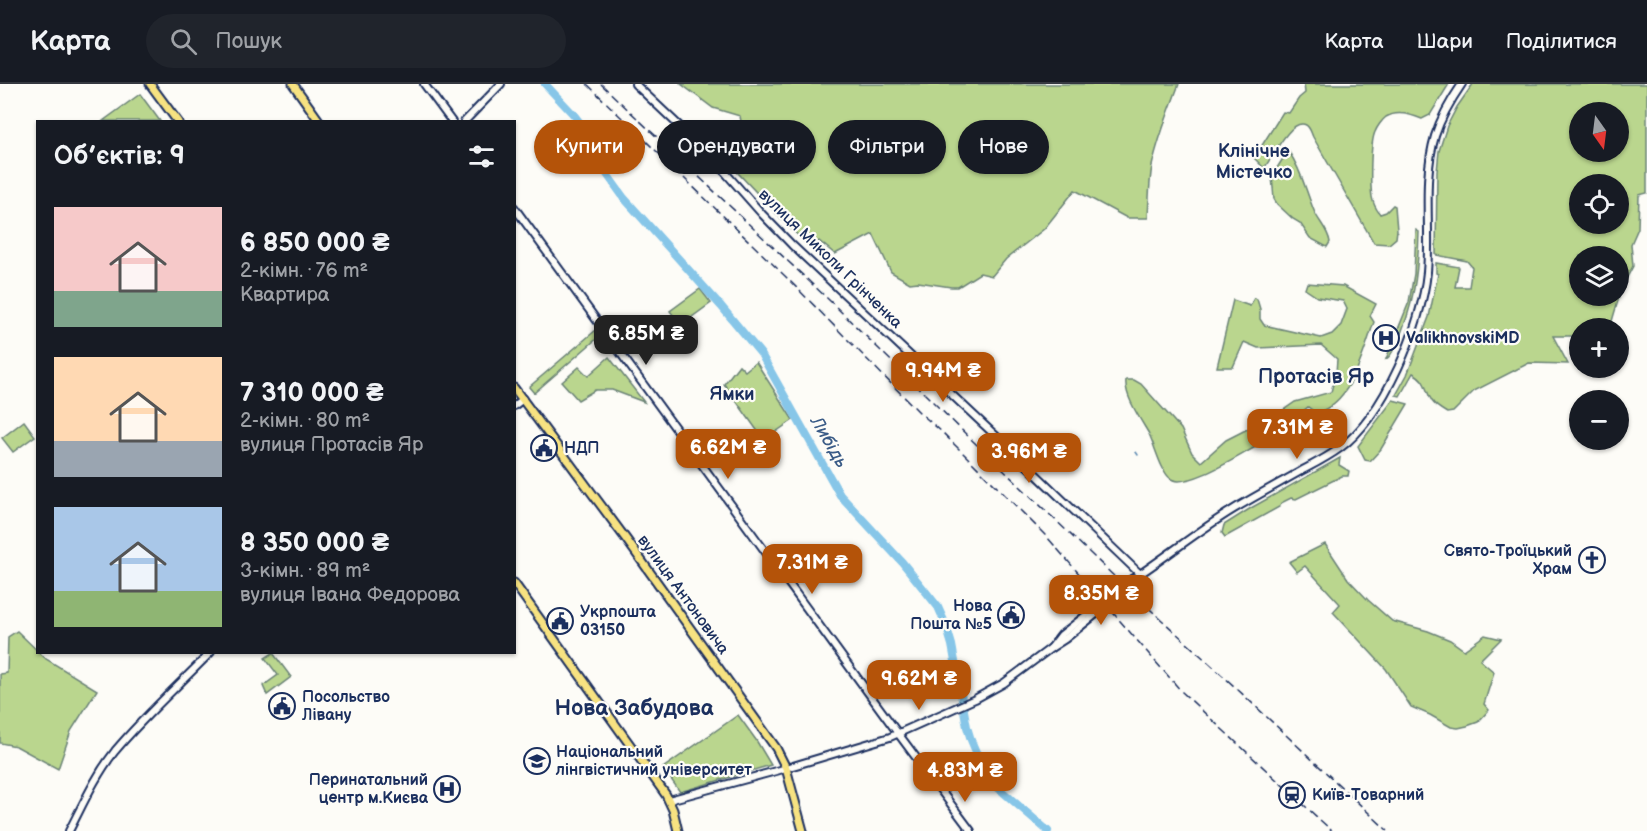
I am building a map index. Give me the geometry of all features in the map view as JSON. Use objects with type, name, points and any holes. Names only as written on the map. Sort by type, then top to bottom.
[{"type":"main road","points":[[150,84],[177,120]]},
{"type":"main road","points":[[293,84],[319,120]]},
{"type":"main road","points":[[424,84],[451,120]]},
{"type":"main road","points":[[466,120],[501,84]]},
{"type":"main road","name":"вулиця Миколи Грінченка","points":[[635,84],[708,153],[792,245],[1140,574]]},
{"type":"main road","points":[[669,800],[898,734],[975,699],[1004,683],[1065,639],[1140,574],[1226,514],[1334,453],[1349,441],[1367,421],[1384,394],[1398,367],[1423,299],[1427,273],[1428,184],[1431,153],[1439,124],[1462,84]]},
{"type":"main road","points":[[516,210],[971,831]]},
{"type":"main road","name":"вулиця Антоновича","points":[[516,390],[771,740],[786,768],[803,831]]},
{"type":"main road","points":[[516,404],[523,399]]},
{"type":"main road","points":[[516,586],[669,800],[678,831]]},
{"type":"main road","points":[[69,831],[96,780],[115,752],[209,654]]},
{"type":"green space","points":[[681,84],[1179,84],[1152,166],[1148,218],[1127,218],[1075,190],[1044,229],[1006,259],[992,276],[980,273],[958,287],[910,283],[891,272],[873,234],[835,254],[819,241],[812,248],[739,174],[816,174],[816,120],[741,120],[740,116],[713,108]]},
{"type":"green space","points":[[1304,84],[1449,84],[1430,115],[1422,119],[1404,114],[1391,115],[1378,126],[1373,137],[1372,197],[1380,214],[1393,205],[1395,206],[1396,238],[1389,244],[1374,243],[1306,125],[1300,124],[1288,132],[1265,167],[1254,158],[1283,112],[1289,113],[1305,93]]},
{"type":"green space","points":[[1473,84],[1647,84],[1647,193],[1639,195],[1638,228],[1631,244],[1633,266],[1629,274],[1629,246],[1569,246],[1569,306],[1616,306],[1613,318],[1569,318],[1569,336],[1553,336],[1568,364],[1529,363],[1474,391],[1453,412],[1447,413],[1433,403],[1423,382],[1413,373],[1400,396],[1396,395],[1407,375],[1429,317],[1438,274],[1436,263],[1459,267],[1455,287],[1469,287],[1472,267],[1467,261],[1436,255],[1437,172],[1439,151],[1447,126]]},
{"type":"green space","points":[[140,94],[159,120],[104,120]]},
{"type":"green space","points":[[1287,152],[1297,167],[1315,213],[1328,234],[1330,242],[1327,247],[1310,238],[1300,223],[1293,219],[1274,199],[1272,176]]},
{"type":"green space","points":[[1416,230],[1419,232],[1418,261],[1411,303],[1392,353],[1386,359],[1409,302],[1414,274]]},
{"type":"green space","points":[[1307,283],[1343,286],[1376,304],[1370,316],[1374,322],[1360,362],[1347,388],[1339,399],[1328,407],[1316,413],[1308,407],[1302,412],[1289,437],[1276,442],[1263,443],[1203,475],[1179,481],[1171,479],[1164,471],[1149,434],[1130,400],[1126,380],[1134,380],[1141,384],[1181,429],[1192,453],[1201,462],[1226,440],[1279,413],[1295,402],[1331,392],[1337,359],[1321,345],[1258,348],[1244,342],[1233,367],[1217,367],[1233,300],[1250,306],[1254,298],[1257,299],[1260,319],[1264,325],[1321,338],[1332,334],[1341,325],[1347,309],[1343,301],[1317,297],[1305,289]]},
{"type":"green space","points":[[700,289],[711,303],[681,325],[670,311]]},
{"type":"green space","points":[[596,330],[601,335],[534,393],[529,387]]},
{"type":"green space","points":[[609,357],[644,402],[612,390],[595,390],[578,400],[562,382],[579,367],[588,376]]},
{"type":"green space","points":[[756,362],[793,420],[764,440],[724,384],[739,365],[745,371]]},
{"type":"green space","points":[[1393,400],[1408,404],[1381,449],[1370,461],[1365,460],[1358,446]]},
{"type":"green space","points":[[24,421],[35,436],[13,452],[2,438]]},
{"type":"green space","points":[[1340,458],[1339,465],[1349,471],[1348,476],[1342,476],[1296,499],[1291,498],[1225,537],[1222,533],[1224,525]]},
{"type":"green space","points":[[1325,544],[1348,579],[1392,621],[1428,631],[1450,640],[1464,650],[1485,635],[1501,639],[1480,660],[1494,672],[1484,704],[1489,710],[1478,722],[1458,728],[1451,727],[1411,707],[1386,669],[1333,612],[1340,604],[1305,566],[1297,572],[1289,562]]},
{"type":"green space","points":[[17,631],[36,649],[36,654],[41,654],[97,690],[71,731],[58,769],[16,746],[0,743],[0,674],[7,673],[8,637]]},
{"type":"green space","points":[[274,654],[291,677],[267,695],[263,686],[278,675],[265,658]]},
{"type":"green space","points":[[738,715],[771,765],[680,792],[663,768]]},
{"type":"waterway","name":"Либідь","points":[[545,84],[583,127],[594,156],[624,198],[761,354],[840,495],[902,562],[938,607],[952,645],[967,727],[976,752],[996,786],[1048,831]]},
{"type":"waterway","name":"Протасів Яр","points":[[956,667],[960,664]]},
{"type":"waterway","name":"Либідь","points":[[987,782],[993,781]]},
{"type":"railway","points":[[587,84],[785,276],[1047,537],[1182,692],[1332,831]]},
{"type":"railway","points":[[601,84],[830,301],[1116,578],[1388,831]]},
{"type":"place","name":"ValikhnovskiMD","points":[[1386,338]]},
{"type":"place","name":"НДП","points":[[544,448]]},
{"type":"place","name":"Свято-Троїцький Храм","points":[[1592,560]]},
{"type":"place","name":"Нова Пошта №5","points":[[1011,615]]},
{"type":"place","name":"Укрпошта 03150","points":[[560,621]]},
{"type":"place","name":"Посольство Лівану","points":[[282,706]]},
{"type":"place","name":"Національний лінгвістичний університет","points":[[537,761]]},
{"type":"place","name":"Перинатальний центр м.Києва","points":[[447,789]]},
{"type":"place","name":"Київ-Товарний","points":[[1292,795]]},
{"type":"district","name":"Клінічне Містечко","points":[[1254,161]]},
{"type":"district","name":"Протасів Яр","points":[[1316,377]]},
{"type":"district","name":"Ямки","points":[[732,394]]},
{"type":"district","name":"Нова Забудова","points":[[634,708]]}]
